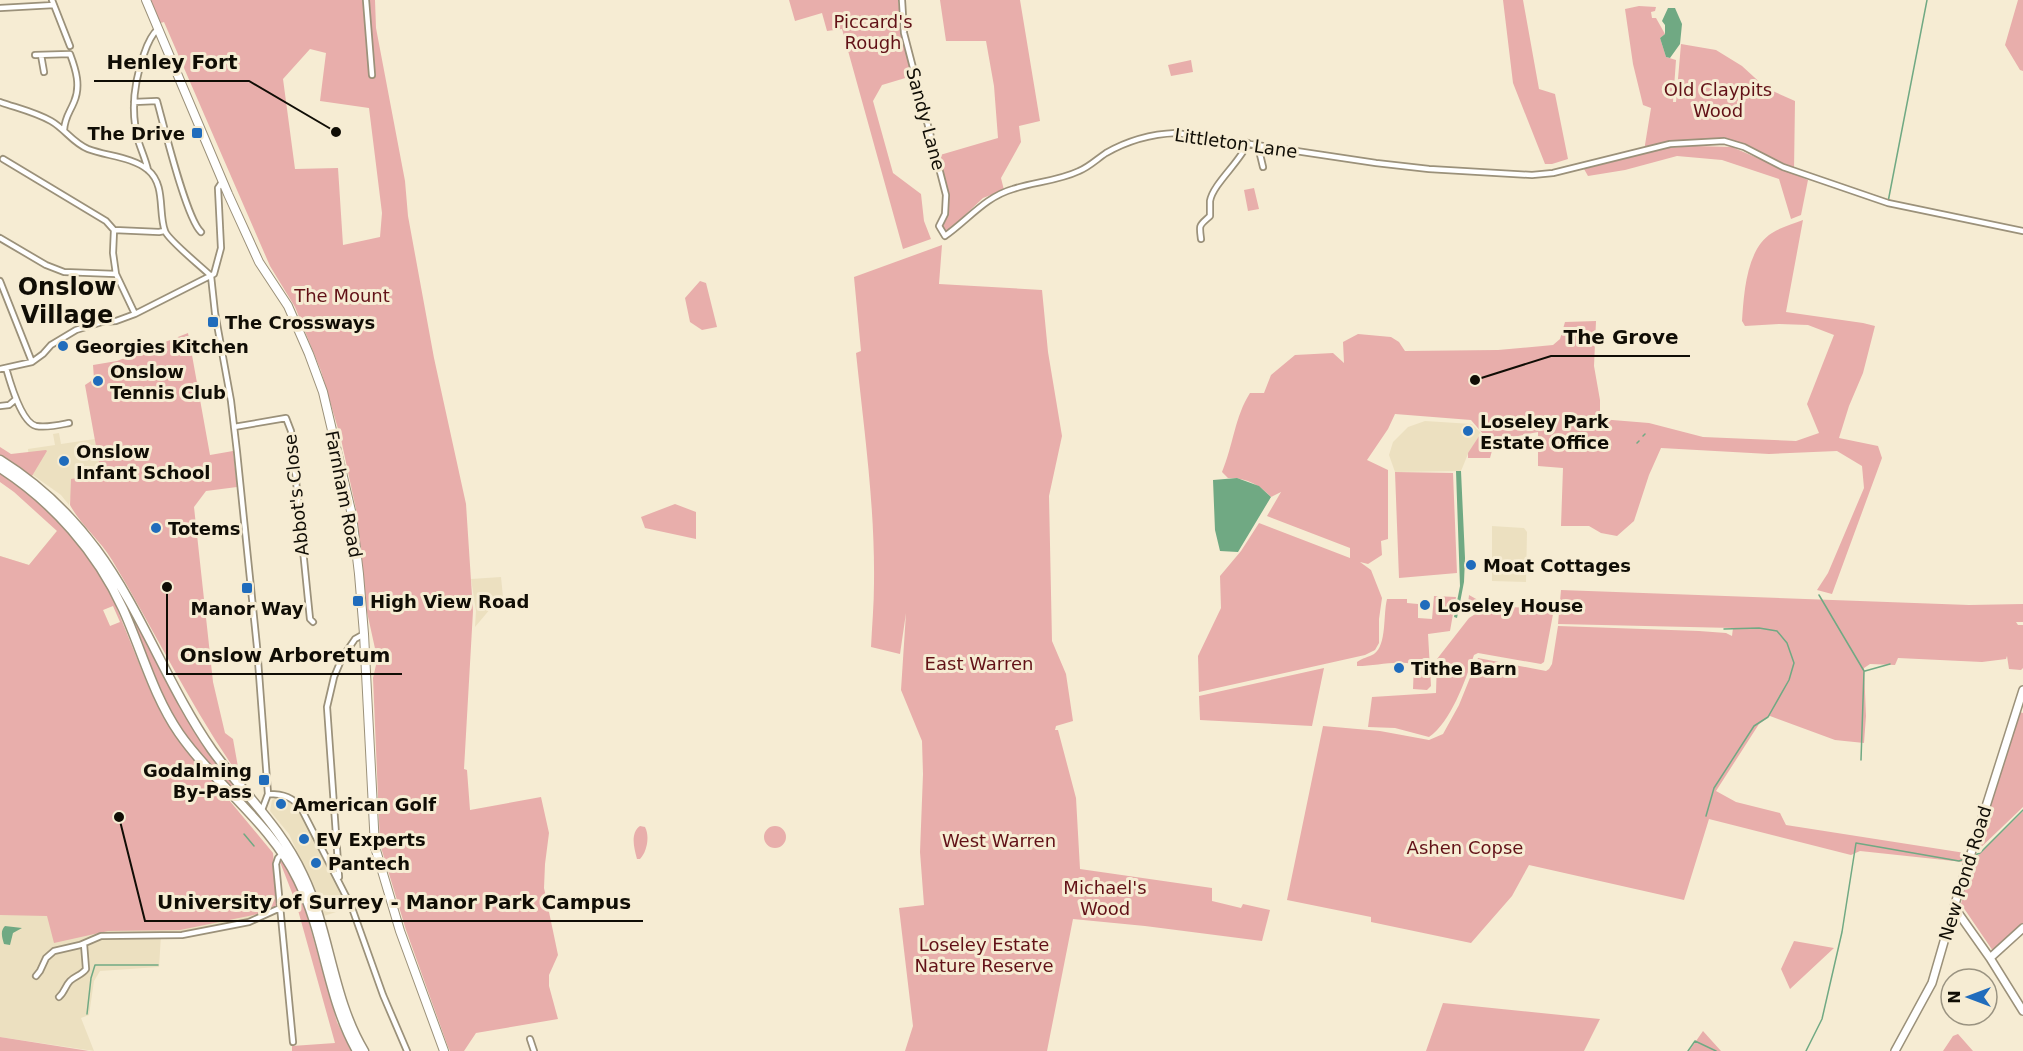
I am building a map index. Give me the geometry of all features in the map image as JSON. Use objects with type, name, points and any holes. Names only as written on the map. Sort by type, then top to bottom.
[{"type":"highway","points":[[0,460],[44,492],[96,548],[119,584],[203,736],[223,764],[262,810],[286,851],[307,900],[338,1006],[357,1051]]},
{"type":"highway","points":[[0,468],[40,498],[68,526],[92,556],[123,610],[153,686],[177,730],[199,759],[286,851],[303,873],[316,907],[343,1002],[364,1051]]},
{"type":"main road","name":"Farnham Road","points":[[146,0],[222,182],[259,262],[288,306],[323,392],[352,515],[364,634],[375,848],[400,931],[444,1051]]},
{"type":"main road","name":"New Pond Road","points":[[1895,1051],[1932,983],[2023,690]]},
{"type":"main road","points":[[1954,907],[1990,958],[2023,1011]]},
{"type":"main road","points":[[1990,958],[2023,928]]},
{"type":"street","points":[[366,0],[372,75]]},
{"type":"street","name":"Sandy Lane","points":[[902,0],[904,33],[946,195],[945,214],[939,226],[945,236]]},
{"type":"street","points":[[0,8],[53,3],[70,46]]},
{"type":"street","points":[[158,29],[147,46],[137,73],[134,102],[139,142],[148,170],[156,182],[162,204],[164,231],[211,276],[234,427],[257,647],[268,794],[262,810]]},
{"type":"street","points":[[35,55],[70,54],[78,84],[73,105],[65,117],[64,130]]},
{"type":"street","points":[[41,55],[44,72]]},
{"type":"street","points":[[134,102],[157,101],[188,206],[196,228],[201,232]]},
{"type":"street","points":[[0,102],[34,112],[51,121],[64,130],[72,140],[86,148],[133,162],[148,170]]},
{"type":"street","points":[[51,121],[65,117]]},
{"type":"street","name":"Littleton Lane","points":[[945,236],[981,205],[1011,189],[1080,171],[1105,154],[1135,140],[1158,134],[1176,133],[1429,169],[1532,175],[1553,173],[1671,144],[1725,141],[1744,147],[1783,167],[1888,203],[2023,231]]},
{"type":"street","points":[[1201,239],[1199,226],[1210,216],[1210,199],[1243,156],[1248,143]]},
{"type":"street","points":[[1258,146],[1263,167]]},
{"type":"street","points":[[133,162],[143,152]]},
{"type":"street","points":[[3,159],[106,221],[114,230],[113,253],[116,274],[135,314]]},
{"type":"street","points":[[0,369],[32,362],[51,345],[76,330],[135,314],[211,276],[217,267],[222,248],[218,188],[222,182]]},
{"type":"street","points":[[114,230],[164,231]]},
{"type":"street","points":[[0,247],[2,239],[46,265],[64,272],[116,274]]},
{"type":"street","points":[[0,281],[32,362]]},
{"type":"street","points":[[6,368],[16,399],[27,418],[35,425],[69,423]]},
{"type":"street","points":[[0,406],[9,405],[16,399]]},
{"type":"street","name":"Abbot's Close","points":[[234,427],[286,418],[291,432],[310,619],[313,622]]},
{"type":"street","points":[[339,880],[328,694],[348,648],[358,636],[364,634]]},
{"type":"street","points":[[268,794],[285,795],[299,805],[330,862],[361,929],[383,995],[407,1051]]},
{"type":"street","points":[[286,851],[278,858],[276,864],[293,1042]]},
{"type":"street","points":[[330,862],[338,860]]},
{"type":"street","points":[[36,976],[46,958],[54,951],[84,944],[103,935],[167,936],[201,931],[251,921],[280,908]]},
{"type":"street","points":[[59,997],[65,993],[70,981],[86,969],[84,944]]},
{"type":"street","points":[[530,1039],[534,1051]]},
{"type":"shaded area","points":[[1668,8],[1675,8],[1682,24],[1680,44],[1670,58],[1666,57],[1660,38],[1665,34],[1665,25],[1662,21]]},
{"type":"shaded area","points":[[1425,421],[1472,424],[1481,433],[1461,471],[1395,472],[1389,455],[1393,442],[1408,427]]},
{"type":"shaded area","name":"Onslow Infant School","points":[[59,433],[61,444],[95,439],[101,475],[75,479],[69,505],[61,495],[30,473],[28,449],[55,445],[53,434]]},
{"type":"shaded area","points":[[1456,471],[1461,471],[1465,558],[1464,582],[1457,618],[1454,617],[1460,586]]},
{"type":"shaded area","points":[[1237,478],[1259,486],[1271,497],[1238,552],[1220,551],[1215,530],[1213,480]]},
{"type":"shaded area","points":[[1492,526],[1524,528],[1527,532],[1526,582],[1492,581]]},
{"type":"shaded area","points":[[60,527],[113,605],[103,610],[110,626],[168,730],[269,854],[273,916],[180,934],[161,935],[159,967],[100,971],[94,981],[89,1015],[81,1018],[94,1051],[0,1037],[0,556],[29,565]]},
{"type":"shaded area","points":[[501,577],[504,607],[491,608],[475,627],[476,611],[471,579]]},
{"type":"shaded area","points":[[285,798],[295,805],[348,908],[324,916],[289,834],[270,811],[272,800]]},
{"type":"shaded area","points":[[5,926],[22,928],[13,933],[10,945],[4,944],[2,932]]},
{"type":"green space","name":"The Mount","points":[[147,0],[375,0],[376,28],[405,181],[408,216],[434,358],[466,504],[473,611],[464,769],[467,770],[470,810],[541,797],[549,833],[544,888],[558,955],[549,975],[549,986],[558,1019],[476,1033],[464,1051],[450,1051],[448,1047],[406,930],[380,844],[373,678],[376,653],[367,612],[357,514],[341,439],[321,371],[295,307],[270,266],[164,22],[157,24]],"holes":[[[310,49],[326,53],[320,101],[369,108],[382,213],[380,237],[343,245],[338,168],[295,169],[283,79]]]},
{"type":"green space","name":"Piccard's Rough","points":[[789,0],[898,0],[912,76],[882,85],[873,101],[893,173],[921,194],[924,221],[931,239],[903,249],[842,29],[827,31],[822,13],[795,21]]},
{"type":"green space","points":[[940,0],[1020,0],[1040,121],[1019,126],[1021,142],[1001,178],[1004,190],[983,198],[946,233],[942,227],[949,199],[940,155],[998,138],[994,86],[986,41],[946,41]]},
{"type":"green space","points":[[1503,0],[1523,0],[1539,89],[1555,94],[1568,159],[1545,164],[1513,83]]},
{"type":"green space","points":[[2018,0],[2023,0],[2023,71],[2020,70],[2005,45]]},
{"type":"green space","name":"Old Claypits Wood","points":[[1639,6],[1656,7],[1655,11],[1651,12],[1652,18],[1656,18],[1665,34],[1660,38],[1666,57],[1676,60],[1673,102],[1676,102],[1681,44],[1716,50],[1742,66],[1766,88],[1795,101],[1794,171],[1733,143],[1700,141],[1644,151],[1651,108],[1643,105],[1633,64],[1625,9]]},
{"type":"green space","points":[[1191,60],[1193,72],[1171,76],[1168,65]]},
{"type":"green space","points":[[1732,147],[1808,180],[1801,215],[1791,219],[1779,179],[1722,160],[1677,156],[1625,170],[1588,176],[1584,169],[1668,148]]},
{"type":"green space","points":[[1254,188],[1259,209],[1248,211],[1244,190]]},
{"type":"green space","points":[[1803,220],[1786,312],[1875,326],[1863,373],[1839,438],[1878,446],[1882,458],[1832,594],[1817,590],[1828,573],[1864,488],[1862,466],[1837,451],[1769,454],[1661,448],[1649,475],[1634,521],[1617,536],[1601,533],[1589,526],[1561,526],[1563,468],[1538,466],[1538,432],[1513,437],[1496,436],[1490,458],[1468,458],[1468,453],[1481,433],[1483,434],[1471,420],[1395,414],[1388,429],[1367,460],[1388,470],[1388,539],[1381,541],[1382,555],[1368,564],[1360,562],[1371,570],[1382,598],[1379,643],[1375,650],[1365,655],[1199,692],[1198,656],[1221,608],[1220,576],[1241,551],[1259,523],[1350,558],[1350,548],[1267,516],[1281,492],[1271,497],[1252,483],[1228,478],[1222,472],[1237,421],[1250,393],[1264,393],[1271,375],[1295,355],[1333,353],[1344,363],[1343,342],[1358,334],[1391,337],[1399,342],[1405,351],[1498,350],[1553,345],[1560,339],[1565,322],[1596,321],[1594,366],[1600,400],[1600,419],[1649,423],[1703,437],[1796,441],[1819,433],[1807,404],[1834,335],[1808,325],[1745,326],[1742,321],[1748,273],[1763,240],[1783,227]]},
{"type":"green space","name":"Loseley Estate Nature Reserve","points":[[942,245],[939,284],[1042,290],[1048,352],[1062,436],[1049,496],[1052,641],[1066,674],[1073,721],[1056,726],[1055,730],[1058,730],[1076,798],[1080,869],[1212,888],[1212,901],[1241,908],[1243,904],[1270,910],[1262,941],[1073,919],[1047,1051],[905,1051],[913,1026],[899,908],[924,905],[920,852],[922,741],[901,690],[906,613],[900,654],[871,647],[874,591],[873,525],[856,353],[861,351],[854,277]]},
{"type":"green space","points":[[700,281],[706,283],[717,327],[702,330],[690,322],[685,298]]},
{"type":"green space","points":[[188,333],[210,455],[233,451],[237,487],[206,491],[194,507],[213,682],[225,733],[233,739],[238,767],[243,767],[238,774],[188,695],[112,560],[70,505],[71,479],[101,474],[85,385],[94,379],[93,365],[117,361]]},
{"type":"green space","points":[[0,447],[11,454],[47,451],[30,476],[0,456]]},
{"type":"green space","points":[[1395,472],[1453,473],[1457,573],[1399,578]]},
{"type":"green space","points":[[0,473],[31,496],[58,521],[94,565],[113,599],[163,717],[192,758],[273,853],[278,907],[263,913],[180,930],[108,931],[54,943],[47,916],[0,915],[0,556],[29,565],[57,531],[0,482]],"holes":[[[113,606],[120,622],[110,626],[103,610]]]},
{"type":"green space","points":[[675,504],[696,512],[696,539],[645,528],[641,517]]},
{"type":"green space","points":[[84,538],[117,586],[181,705],[268,829],[203,757],[169,710]]},
{"type":"green space","name":"Ashen Copse","points":[[1561,590],[1969,605],[2023,604],[2023,622],[2016,622],[2018,625],[2023,625],[2023,668],[2021,670],[2009,669],[2007,656],[2006,659],[1982,662],[1898,658],[1895,665],[1870,664],[1864,668],[1866,716],[1864,743],[1835,740],[1770,716],[1759,724],[1716,791],[1736,802],[1780,813],[1786,825],[1965,853],[1963,862],[1860,851],[1851,855],[1709,819],[1684,900],[1529,865],[1512,896],[1471,943],[1371,922],[1371,917],[1287,900],[1323,726],[1380,731],[1429,740],[1443,734],[1459,705],[1478,658],[1546,671],[1552,664],[1558,626],[1699,631],[1726,633],[1732,636],[1733,628],[1558,624]]},
{"type":"green space","points":[[1469,595],[1485,604],[1467,613]]},
{"type":"green space","points":[[1434,596],[1456,597],[1450,631],[1428,634],[1431,686],[1427,690],[1413,689],[1414,664],[1357,666],[1357,662],[1374,654],[1381,644],[1387,599],[1407,599],[1407,603],[1418,604],[1418,618],[1432,619]]},
{"type":"green space","points":[[1488,606],[1554,609],[1544,662],[1541,664],[1478,653],[1474,655],[1451,711],[1429,737],[1395,728],[1368,727],[1372,697],[1436,693],[1437,659],[1469,618]]},
{"type":"green space","points":[[1324,668],[1312,726],[1200,720],[1199,696]]},
{"type":"green space","points":[[2020,712],[2023,713],[2023,807],[1975,853]]},
{"type":"green space","points":[[2023,811],[2023,923],[1993,951],[1961,904],[1972,861]]},
{"type":"green space","points":[[640,826],[645,827],[647,831],[647,844],[640,859],[637,859],[634,837]]},
{"type":"green space","points":[[775,826],[783,829],[786,837],[783,845],[775,848],[767,845],[764,837],[767,829]]},
{"type":"green space","points":[[280,862],[284,862],[303,902],[337,1022],[351,1051],[292,1051],[292,1046],[335,1043],[296,903]]},
{"type":"green space","points":[[1794,941],[1834,948],[1790,989],[1781,969]]},
{"type":"green space","points":[[1443,1003],[1600,1019],[1584,1051],[1426,1051]]},
{"type":"green space","points":[[1703,1031],[1721,1051],[1689,1051]]},
{"type":"green space","points":[[1958,1034],[1973,1051],[1943,1051],[1953,1036]]},
{"type":"green space","points":[[0,1037],[89,1051],[0,1051]]},
{"type":"waterway","points":[[1888,202],[1927,0]]},
{"type":"waterway","points":[[1819,595],[1864,671],[1861,760]]},
{"type":"waterway","points":[[1706,816],[1714,788],[1754,726],[1768,717],[1789,680],[1794,663],[1787,643],[1777,631],[1759,628],[1724,629]]},
{"type":"waterway","points":[[1865,671],[1890,664]]},
{"type":"waterway","points":[[1975,855],[1980,853],[2023,810]]},
{"type":"waterway","points":[[244,834],[254,846]]},
{"type":"waterway","points":[[1806,1051],[1822,1019],[1842,932],[1856,843],[1959,861],[1967,858]]},
{"type":"waterway","points":[[87,1014],[91,978],[95,965],[158,965]]},
{"type":"waterway","points":[[1688,1051],[1695,1041],[1716,1051]]},
{"type":"place","name":"Henley Fort","points":[[336,132]]},
{"type":"place","name":"The Drive","points":[[197,133]]},
{"type":"place","name":"The Crossways","points":[[213,322]]},
{"type":"place","name":"Georgies Kitchen","points":[[63,346]]},
{"type":"place","name":"The Grove","points":[[1475,380]]},
{"type":"place","name":"Onslow Tennis Club","points":[[98,381]]},
{"type":"place","name":"Loseley Park Estate Office","points":[[1468,431]]},
{"type":"place","name":"Onslow Infant School","points":[[64,461]]},
{"type":"place","name":"Totems","points":[[156,528]]},
{"type":"place","name":"Moat Cottages","points":[[1471,565]]},
{"type":"place","name":"Onslow Arboretum","points":[[167,587]]},
{"type":"place","name":"Manor Way","points":[[247,588]]},
{"type":"place","name":"High View Road","points":[[358,601]]},
{"type":"place","name":"Loseley House","points":[[1425,605]]},
{"type":"place","name":"Tithe Barn","points":[[1399,668]]},
{"type":"place","name":"Godalming By-Pass","points":[[264,780]]},
{"type":"place","name":"American Golf","points":[[281,804]]},
{"type":"place","name":"University of Surrey - Manor Park Campus","points":[[119,817]]},
{"type":"place","name":"EV Experts","points":[[304,839]]},
{"type":"place","name":"Pantech","points":[[316,863]]},
{"type":"district","name":"Onslow Village","points":[[67,301]]},
{"type":"park label","name":"East Warren","points":[[979,663]]},
{"type":"park label","name":"West Warren","points":[[999,840]]},
{"type":"park label","name":"Michael's Wood","points":[[1105,897]]}]
